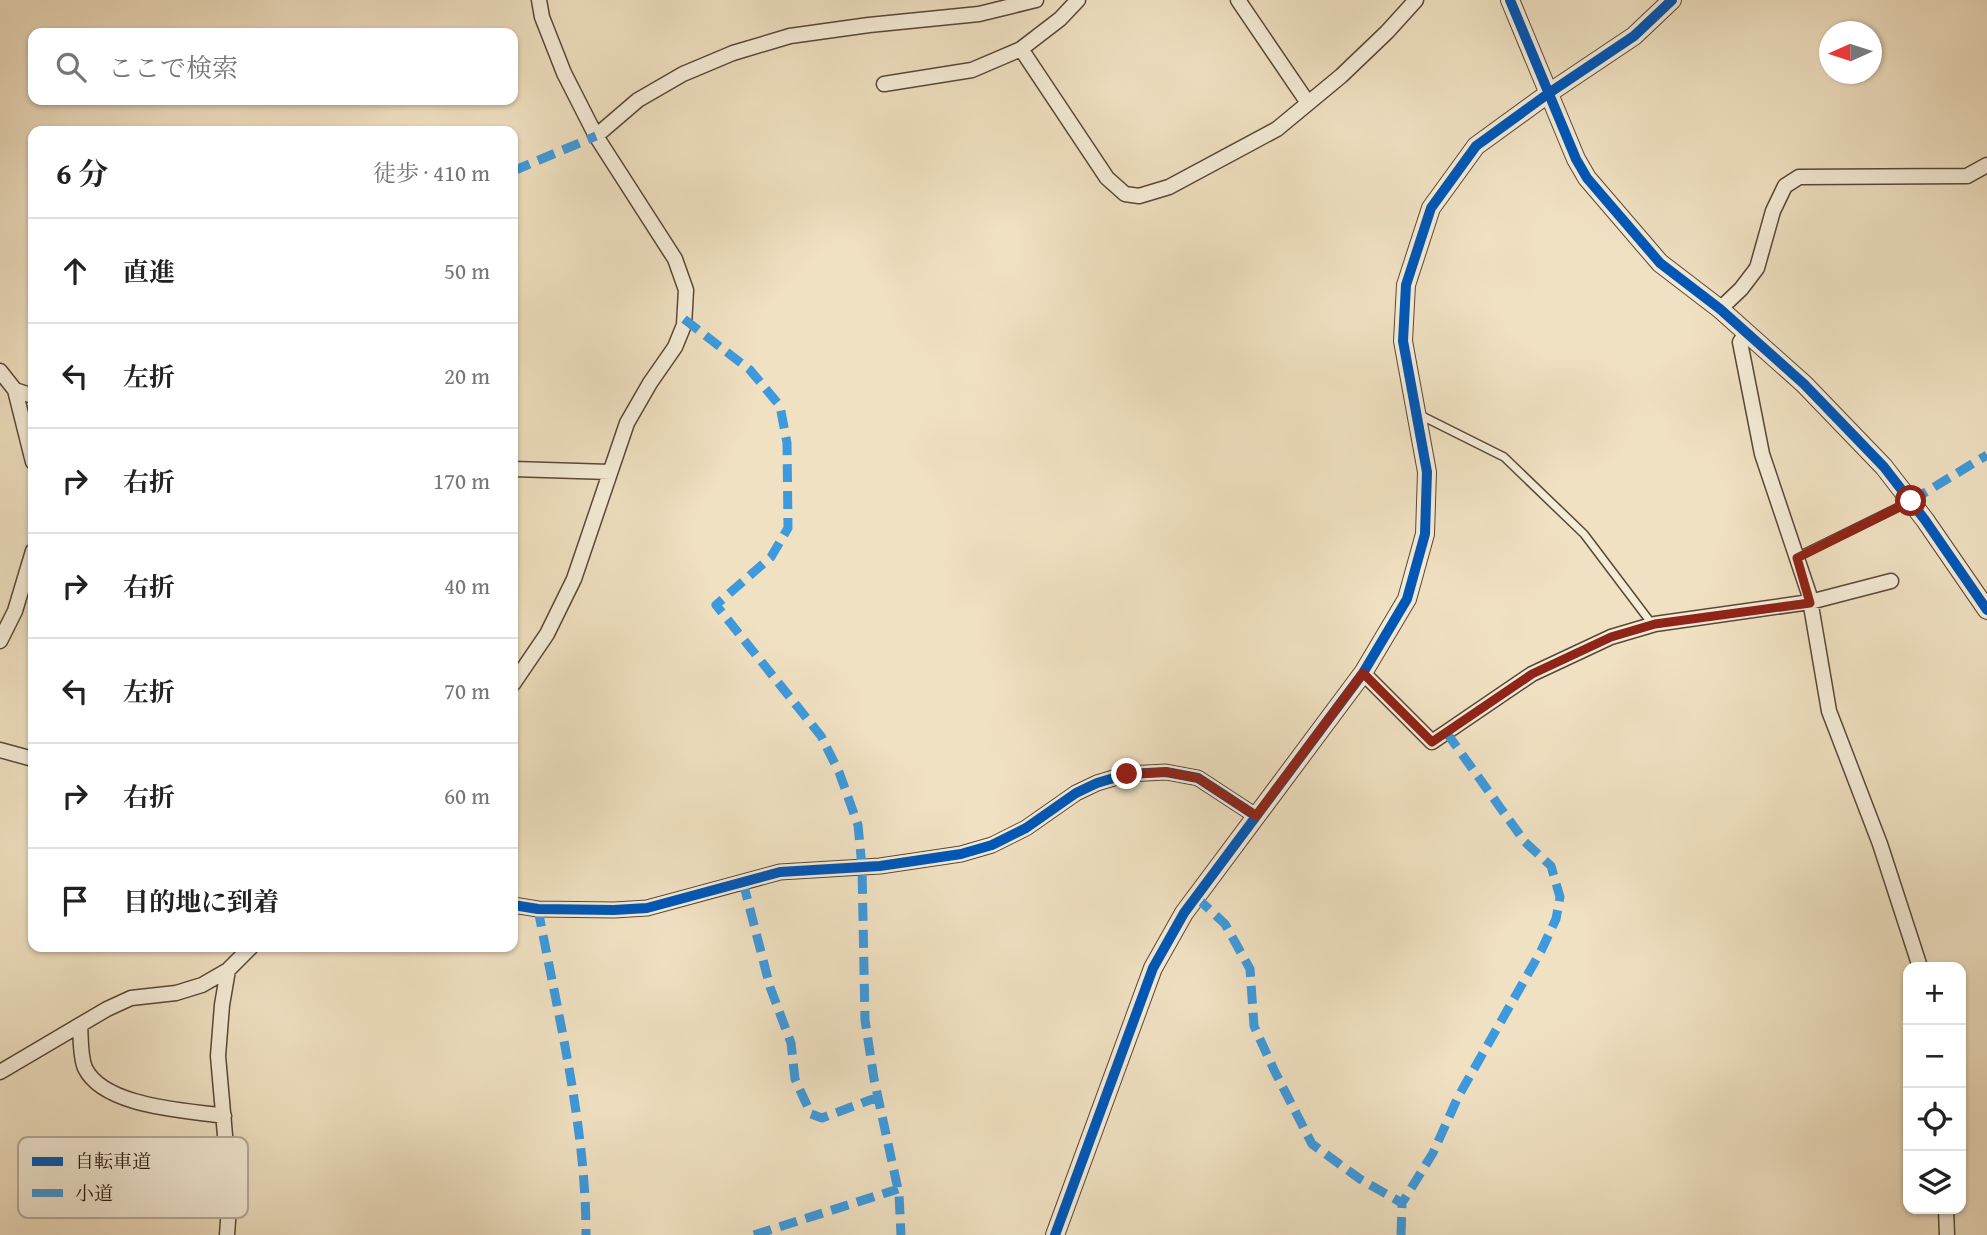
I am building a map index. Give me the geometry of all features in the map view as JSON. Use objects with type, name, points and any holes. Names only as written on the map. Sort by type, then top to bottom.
[{"type":"street","points":[[518,677],[547,634],[574,579],[627,424],[650,383],[676,347],[684,325],[686,290],[675,260],[596,136],[564,73],[538,0]]},
{"type":"street","points":[[596,136],[638,100],[683,74],[733,53],[790,36],[869,24],[979,14],[1036,0]]},
{"type":"street","points":[[884,84],[972,69],[1021,49],[1060,19],[1078,0]]},
{"type":"street","points":[[1238,0],[1308,103]]},
{"type":"street","points":[[1021,49],[1107,178],[1125,194],[1139,196],[1169,187],[1277,129],[1341,76],[1416,0]]},
{"type":"street","points":[[1510,0],[1576,159],[1587,178],[1660,263],[1720,309],[1804,384],[1884,467],[1987,610]]},
{"type":"street","points":[[1055,1235],[1153,968],[1185,913],[1363,673],[1407,599],[1425,534],[1427,472],[1404,341],[1406,285],[1431,208],[1476,146],[1634,36],[1672,0]]},
{"type":"street","points":[[1720,309],[1741,289],[1757,268],[1773,211],[1785,186],[1799,177],[1967,176],[1987,165]]},
{"type":"street","points":[[1746,334],[1740,342],[1762,454],[1810,603],[1829,711],[1880,844],[1918,962]]},
{"type":"street","points":[[6,381],[28,393]]},
{"type":"street","points":[[6,381],[28,448]]},
{"type":"street","points":[[518,469],[610,472]]},
{"type":"street","points":[[0,641],[15,611],[28,568]]},
{"type":"street","points":[[1363,673],[1432,742],[1532,674],[1611,637],[1653,625],[1810,603],[1891,581]]},
{"type":"street","points":[[0,750],[28,755]]},
{"type":"street","points":[[518,906],[538,909],[647,908],[780,872],[880,866],[961,855],[992,845],[1026,828],[1076,793],[1127,774],[1166,772],[1198,778],[1256,816]]},
{"type":"street","points":[[0,1072],[107,1009],[131,998],[176,993],[202,985],[228,970],[246,952]]},
{"type":"street","points":[[226,1137],[218,1056],[228,970]]},
{"type":"street","points":[[80,1025],[84,1065],[92,1079],[114,1095],[155,1105],[224,1116]]},
{"type":"street","points":[[1947,1214],[1947,1235]]},
{"type":"lane","points":[[1415,413],[1504,457],[1584,534],[1653,625]]},
{"type":"lane","points":[[1797,558],[1911,501]]},
{"type":"marked path","points":[[518,169],[596,136]]},
{"type":"marked path","points":[[684,319],[750,370],[780,406],[787,443],[788,528],[771,557],[716,605],[821,736],[839,772],[858,825],[862,867],[865,1020],[874,1079],[899,1194],[901,1235]]},
{"type":"marked path","points":[[1911,501],[1987,455]]},
{"type":"marked path","points":[[1196,897],[1225,924],[1250,969],[1254,1026],[1312,1144],[1360,1179],[1402,1203],[1433,1153],[1458,1097],[1541,951],[1556,919],[1560,897],[1551,866],[1525,842],[1446,732]]},
{"type":"marked path","points":[[743,882],[770,987],[791,1043],[795,1079],[811,1114],[822,1118],[878,1097]]},
{"type":"marked path","points":[[538,909],[576,1112],[585,1194],[586,1235]]},
{"type":"marked path","points":[[754,1235],[898,1189]]},
{"type":"marked path","points":[[1401,1235],[1402,1203]]},
{"type":"cycle path","points":[[1510,0],[1576,159],[1587,178],[1660,263],[1720,309],[1804,384],[1884,467],[1925,520],[1987,610]]},
{"type":"cycle path","points":[[1055,1235],[1153,968],[1184,913],[1363,673],[1407,599],[1425,534],[1427,472],[1403,341],[1406,285],[1431,208],[1476,146],[1634,36],[1672,0]]},
{"type":"cycle path","points":[[518,906],[538,909],[647,908],[780,872],[880,866],[961,854],[992,845],[1026,828],[1076,793],[1127,774],[1166,772],[1198,778],[1256,816]]},
{"type":"route","points":[[1127,774],[1166,772],[1198,778],[1256,816],[1363,673],[1432,742],[1532,674],[1611,637],[1655,624],[1810,603],[1797,558],[1911,501]]}]
